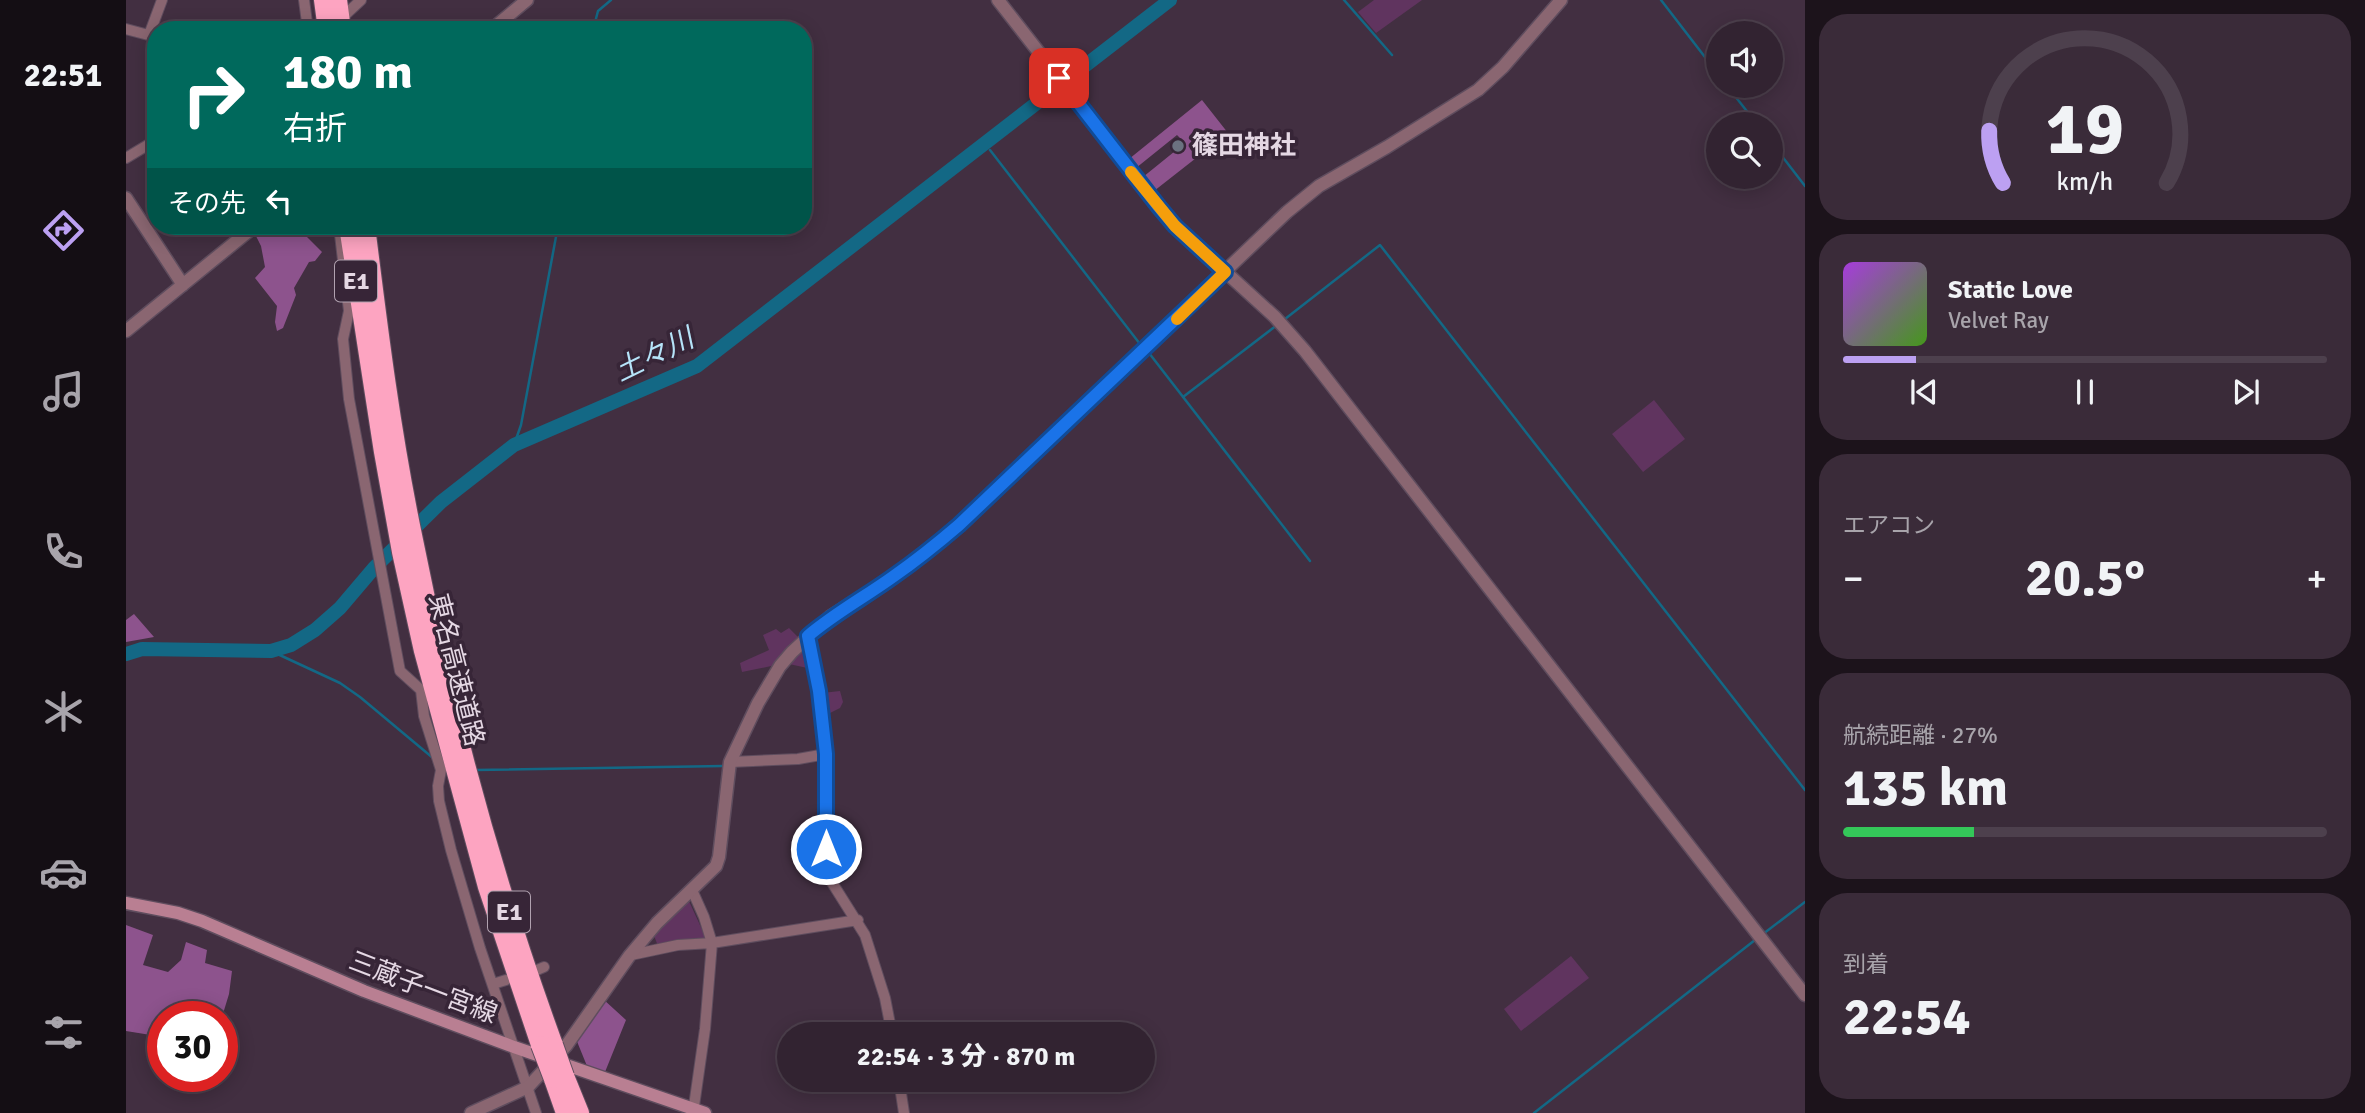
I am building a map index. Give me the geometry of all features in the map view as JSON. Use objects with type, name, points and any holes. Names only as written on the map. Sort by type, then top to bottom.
[{"type":"highway","points":[[323,0],[326,21]]},
{"type":"highway","name":"東名高速道路","points":[[350,235],[372,334],[406,537],[438,682],[463,778],[522,953],[549,1050],[559,1077],[580,1113]]},
{"type":"highway","name":"東名高速道路","points":[[366,235],[372,334]]},
{"type":"highway","name":"東名高速道路","points":[[559,1077],[565,1113]]},
{"type":"main road","name":"三蔵子一宮線","points":[[126,903],[202,921],[364,991],[514,1047],[549,1050],[697,1112]]},
{"type":"street","points":[[156,21],[162,0]]},
{"type":"street","points":[[303,0],[306,21]]},
{"type":"street","points":[[342,15],[361,0]]},
{"type":"street","points":[[502,21],[527,0]]},
{"type":"street","points":[[998,0],[1175,226],[1275,317],[1305,351],[1805,995]]},
{"type":"street","points":[[471,1113],[528,1087],[549,1050],[566,1046],[630,955],[657,923],[710,874],[719,857],[730,762],[758,703],[780,666],[808,636],[831,616],[892,578],[959,525],[1287,212],[1319,186],[1387,147],[1492,79],[1561,0]]},
{"type":"street","points":[[126,29],[147,35]]},
{"type":"street","points":[[126,158],[147,145]]},
{"type":"street","points":[[126,198],[147,230]]},
{"type":"street","points":[[150,235],[183,285]]},
{"type":"street","points":[[126,331],[244,235]]},
{"type":"street","points":[[340,235],[349,311],[343,339],[349,399],[400,671],[421,690],[424,716],[441,770],[439,801],[476,936],[537,1113]]},
{"type":"street","points":[[808,636],[819,691],[826,754],[826,873],[865,935],[890,1022]]},
{"type":"street","points":[[730,762],[797,759],[826,754]]},
{"type":"street","points":[[692,890],[712,943],[697,1112]]},
{"type":"street","points":[[630,955],[678,945],[712,943],[858,920]]},
{"type":"street","points":[[492,984],[506,980]]},
{"type":"street","points":[[901,1092],[904,1113]]},
{"type":"shaded area","points":[[1374,0],[1422,0],[1376,33],[1358,12]]},
{"type":"shaded area","name":"篠田神社","points":[[1202,100],[1228,133],[1154,191],[1143,177],[1185,143],[1177,135],[1136,168],[1129,159]]},
{"type":"shaded area","points":[[256,235],[305,235],[322,252],[315,261],[309,262],[294,288],[296,295],[283,328],[277,331],[277,306],[255,278],[265,267],[261,246]]},
{"type":"shaded area","points":[[1654,400],[1685,439],[1643,472],[1612,434]]},
{"type":"shaded area","points":[[134,614],[154,637],[126,642],[126,620]]},
{"type":"shaded area","points":[[789,628],[800,639],[776,665],[742,672],[740,663],[769,650],[763,635],[776,629],[781,633]]},
{"type":"shaded area","points":[[804,645],[808,646],[812,669],[789,664]]},
{"type":"shaded area","points":[[840,691],[843,702],[840,708],[824,716],[822,693]]},
{"type":"shaded area","points":[[688,899],[704,939],[658,946],[653,933]]},
{"type":"shaded area","points":[[126,925],[153,935],[143,965],[168,972],[181,960],[186,942],[207,950],[205,963],[232,971],[227,1001],[147,1001],[147,1034],[126,1031]]},
{"type":"shaded area","points":[[1571,956],[1589,978],[1521,1031],[1504,1009]]},
{"type":"shaded area","points":[[603,999],[626,1020],[605,1072],[587,1066],[576,1039]]},
{"type":"waterway","points":[[595,21],[598,11],[611,0]]},
{"type":"waterway","name":"土々川","points":[[126,654],[142,649],[271,651],[291,645],[315,630],[340,608],[374,568],[441,502],[514,445],[697,366],[1170,0]]},
{"type":"waterway","points":[[1344,0],[1392,55]]},
{"type":"waterway","points":[[1661,0],[1706,58]]},
{"type":"waterway","points":[[1736,98],[1748,112]]},
{"type":"waterway","points":[[990,150],[1140,344]]},
{"type":"waterway","points":[[1783,158],[1805,186]]},
{"type":"waterway","points":[[514,445],[521,425],[556,235]]},
{"type":"waterway","points":[[1285,319],[1380,245],[1805,790]]},
{"type":"waterway","points":[[1183,397],[1277,325]]},
{"type":"waterway","points":[[1149,353],[1310,561]]},
{"type":"waterway","points":[[271,651],[340,683],[433,758]]},
{"type":"waterway","points":[[475,770],[723,766]]},
{"type":"waterway","points":[[1763,934],[1805,902]]},
{"type":"waterway","points":[[1534,1113],[1755,940]]},
{"type":"slow traffic","points":[[1131,172],[1175,226],[1225,272],[1177,319]]},
{"type":"place","name":"篠田神社","points":[[1178,146]]},
{"type":"route","points":[[826,849],[826,754],[819,691],[808,636],[831,616],[892,578],[959,525],[1225,272],[1175,226],[1059,78]]}]
